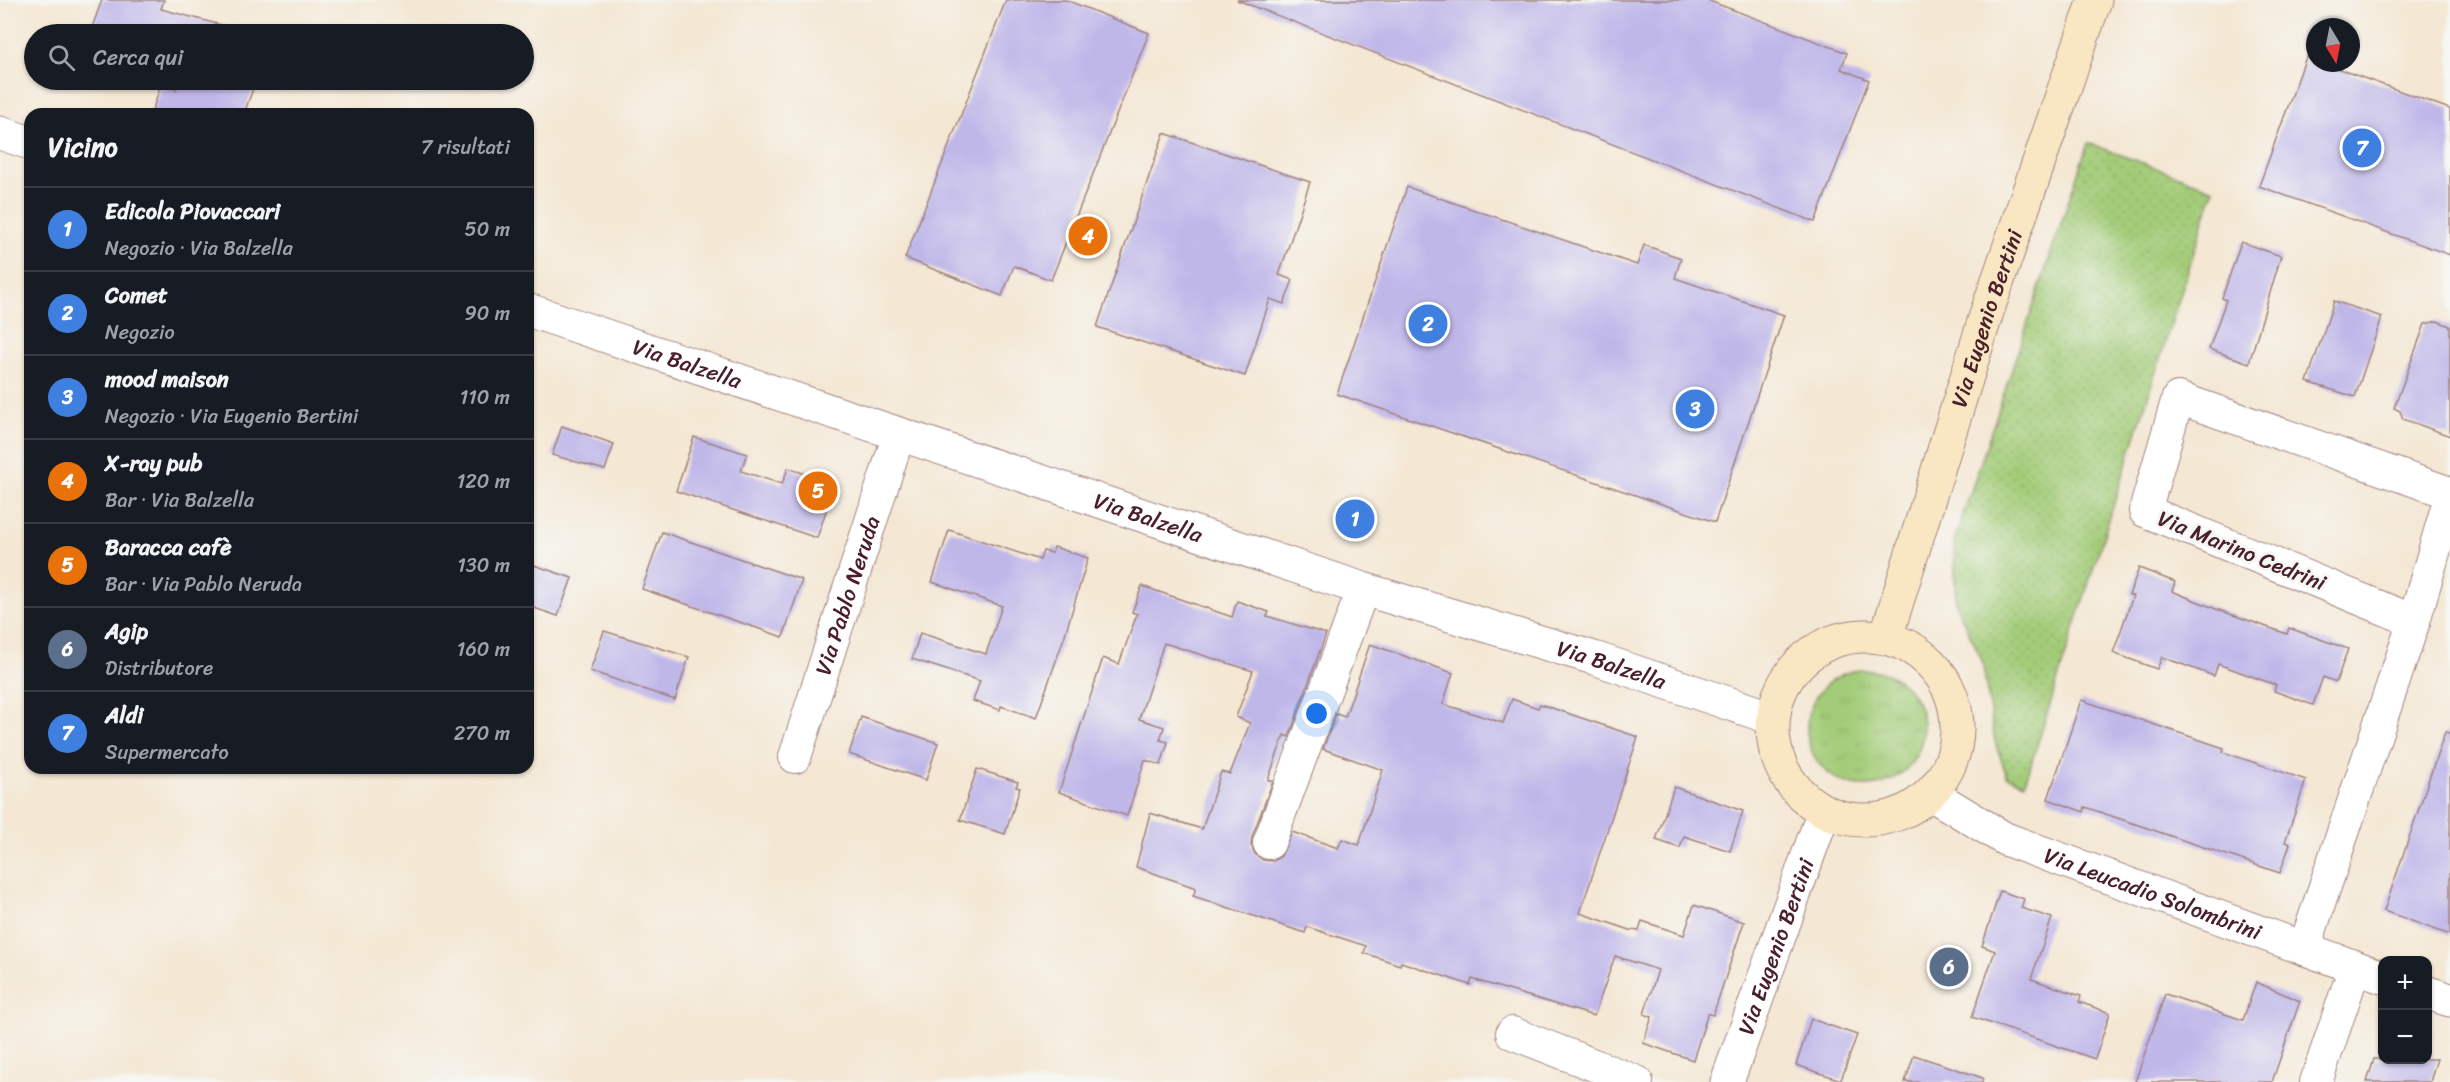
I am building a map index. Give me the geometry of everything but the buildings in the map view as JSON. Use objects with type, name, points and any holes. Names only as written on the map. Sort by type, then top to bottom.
[{"type":"main road","name":"Via Eugenio Bertini","points":[[1886,637],[1988,309],[2095,0]]},
{"type":"main road","points":[[1854,635],[1886,637],[1916,650],[1940,672],[1954,702],[1958,735],[1950,767],[1930,794],[1907,811],[1880,819],[1852,820],[1824,812],[1801,795],[1783,773],[1773,746],[1772,718],[1780,688],[1798,662],[1824,644],[1854,635]]},
{"type":"street","points":[[0,133],[24,141]]},
{"type":"street","name":"Via Balzella","points":[[534,312],[1364,590],[1594,658],[1772,718]]},
{"type":"street","name":"Via Marino Cedrini","points":[[2304,949],[2414,621],[2450,495],[2178,398],[2145,511],[2414,621]]},
{"type":"street","name":"Via Pablo Neruda","points":[[795,757],[899,434]]},
{"type":"street","points":[[1269,843],[1364,590]]},
{"type":"street","name":"Via Leucadio Solombrini","points":[[1930,794],[2005,839],[2369,972]]},
{"type":"street","name":"Via Eugenio Bertini","points":[[1728,1082],[1824,812]]},
{"type":"street","points":[[2316,1082],[2369,972]]},
{"type":"street","points":[[2432,995],[2450,1000]]},
{"type":"street","points":[[1512,1033],[1637,1082]]},
{"type":"green space","points":[[2088,143],[2214,189],[2025,783],[2007,776],[1995,742],[1982,660],[1956,605],[1954,542]]},
{"type":"green space","points":[[1865,670],[1887,675],[1906,687],[1918,706],[1923,728],[1918,750],[1906,769],[1887,781],[1865,786],[1843,781],[1824,769],[1812,750],[1807,728],[1812,706],[1824,687],[1843,675]]},
{"type":"place","name":"Aldi","points":[[2362,148]]},
{"type":"place","name":"X-ray pub","points":[[1088,236]]},
{"type":"place","name":"Comet","points":[[1428,324]]},
{"type":"place","name":"mood maison","points":[[1695,409]]},
{"type":"place","name":"Baracca cafè","points":[[818,491]]},
{"type":"place","name":"Edicola Piovaccari","points":[[1355,519]]},
{"type":"place","name":"Agip","points":[[1949,967]]}]
